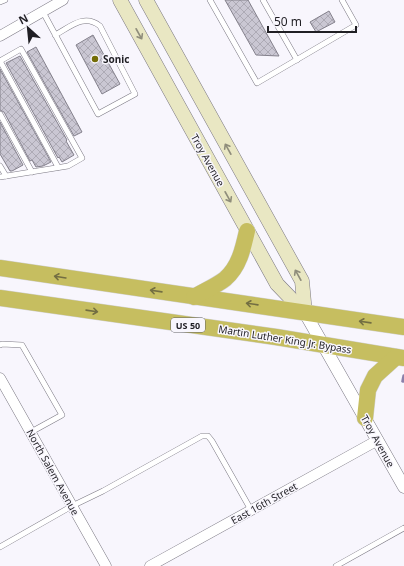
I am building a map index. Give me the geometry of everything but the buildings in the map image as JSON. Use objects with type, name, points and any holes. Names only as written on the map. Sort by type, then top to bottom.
[{"type":"highway","points":[[194,296],[224,279],[234,269],[241,254],[247,231]]},
{"type":"highway","points":[[0,268],[404,327]]},
{"type":"highway","name":"Martin Luther King Jr. Bypass","points":[[0,298],[400,357]]},
{"type":"highway","points":[[365,418],[368,390],[375,376],[400,357]]},
{"type":"main road","name":"Troy Avenue","points":[[120,0],[277,284],[305,313]]},
{"type":"main road","name":"Troy Avenue","points":[[146,0],[302,281],[305,313]]},
{"type":"street","points":[[0,36],[63,0]]},
{"type":"street","name":"Troy Avenue","points":[[305,313],[404,487]]},
{"type":"street","name":"North Salem Avenue","points":[[0,378],[106,566]]},
{"type":"street","name":"East 16th Street","points":[[150,566],[378,440]]},
{"type":"lane","points":[[210,0],[257,84],[356,25],[342,0]]},
{"type":"lane","points":[[263,0],[297,60]]},
{"type":"lane","points":[[43,12],[98,114],[136,94],[100,26],[95,22],[90,20],[81,21],[55,34]]},
{"type":"lane","points":[[0,166],[3,177],[58,168],[68,166],[82,158],[21,49],[0,61],[58,168]]},
{"type":"lane","points":[[0,114],[32,172]]},
{"type":"lane","points":[[0,345],[22,345],[62,415],[31,432]]},
{"type":"lane","points":[[0,547],[72,506],[103,491],[202,436],[208,436],[212,441],[251,510]]},
{"type":"lane","points":[[336,566],[404,528]]},
{"type":"waterway","points":[[403,381],[404,376]]},
{"type":"place","name":"Sonic","points":[[95,59]]}]
